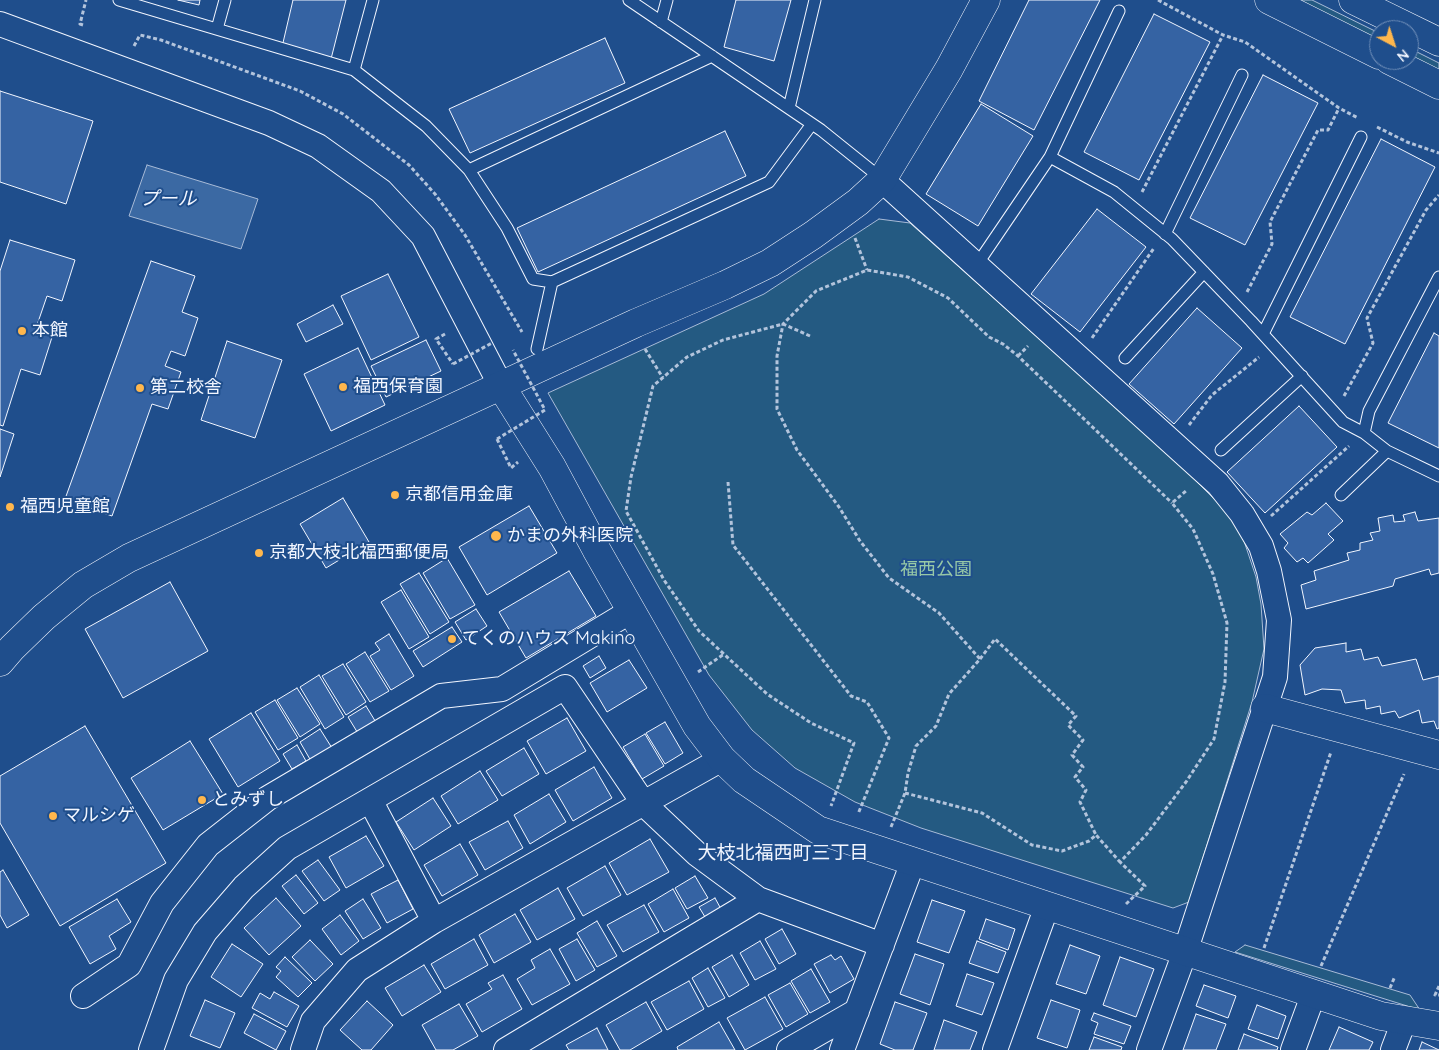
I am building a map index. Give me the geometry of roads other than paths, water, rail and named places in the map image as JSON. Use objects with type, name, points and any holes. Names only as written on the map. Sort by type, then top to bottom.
[{"type":"street","points":[[4,649],[83,585],[129,558],[636,323],[725,286],[770,263],[813,235],[858,202],[882,180],[949,69],[986,0]]},
{"type":"street","points":[[1269,0],[1369,50]]},
{"type":"street","points":[[1354,0],[1439,42]]},
{"type":"street","points":[[0,24],[269,123],[318,146],[382,191],[423,236],[501,386],[552,467],[697,726],[722,759],[744,780],[818,830],[1380,1016],[1439,1026]]},
{"type":"street","points":[[1409,70],[1439,85]]},
{"type":"street","points":[[882,180],[1218,484],[1242,514],[1261,546],[1269,571],[1279,620],[1275,678],[1185,952],[1149,1050]]},
{"type":"street","points":[[84,996],[129,965],[162,903],[208,845],[268,798],[441,696],[502,689],[631,611]]},
{"type":"street","points":[[151,1050],[176,980],[204,932],[244,887],[287,848],[565,687],[644,804],[696,854],[758,899],[882,945]]},
{"type":"street","points":[[1266,708],[1427,752]]},
{"type":"street","points":[[303,1050],[313,1021],[357,970],[434,921],[722,759]]},
{"type":"street","points":[[370,800],[434,921]]},
{"type":"street","points":[[842,1050],[913,862]]},
{"type":"street","points":[[506,1050],[758,899]]},
{"type":"street","points":[[995,1050],[1048,906]]},
{"type":"street","points":[[1293,1050],[1314,993]]},
{"type":"street","points":[[790,1050],[857,1011]]},
{"type":"street","points":[[1392,1050],[1404,1021]]},
{"type":"lane","points":[[119,0],[354,70],[426,126],[469,170],[507,228],[534,279],[552,282],[769,182],[812,124]]},
{"type":"lane","points":[[217,29],[225,0]]},
{"type":"lane","points":[[354,70],[373,0]]},
{"type":"lane","points":[[629,0],[812,124],[882,180]]},
{"type":"lane","points":[[661,22],[667,0]]},
{"type":"lane","points":[[789,108],[815,0]]},
{"type":"lane","points":[[976,266],[1050,156],[1119,10]]},
{"type":"lane","points":[[469,170],[712,56]]},
{"type":"lane","points":[[1165,234],[1242,75]]},
{"type":"lane","points":[[1263,334],[1360,137]]},
{"type":"lane","points":[[1050,156],[1114,192],[1165,234],[1274,345],[1343,422],[1364,433],[1387,451],[1439,476]]},
{"type":"lane","points":[[1125,358],[1204,272]]},
{"type":"lane","points":[[1364,433],[1369,411],[1439,277]]},
{"type":"lane","points":[[537,349],[552,282]]},
{"type":"lane","points":[[1221,450],[1302,376]]},
{"type":"lane","points":[[1341,495],[1387,451]]},
{"type":"water","name":"プール","points":[[147,165],[258,199],[241,249],[129,216]]},
{"type":"place","name":"本館","points":[[22,331]]},
{"type":"place","name":"福西保育園","points":[[343,387]]},
{"type":"place","name":"第二校舎","points":[[140,388]]},
{"type":"place","name":"京都信用金庫","points":[[395,495]]},
{"type":"place","name":"福西児童館","points":[[10,507]]},
{"type":"place","name":"かまの外科医院","points":[[496,536]]},
{"type":"place","name":"京都大枝北福西郵便局","points":[[259,553]]},
{"type":"place","name":"てくのハウス Makino","points":[[452,639]]},
{"type":"place","name":"とみずし","points":[[202,800]]},
{"type":"place","name":"マルシゲ","points":[[53,816]]},
{"type":"district","name":"大枝北福西町三丁目","points":[[783,853]]},
{"type":"park label","name":"福西公園","points":[[936,570]]}]
